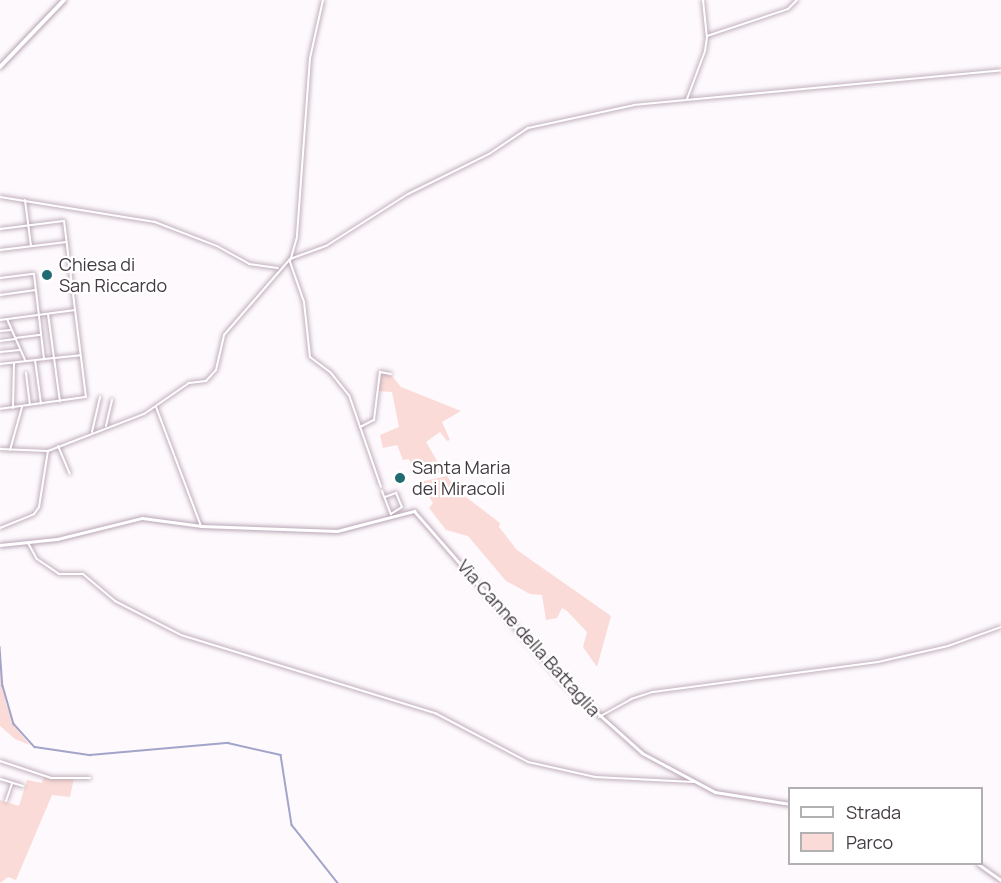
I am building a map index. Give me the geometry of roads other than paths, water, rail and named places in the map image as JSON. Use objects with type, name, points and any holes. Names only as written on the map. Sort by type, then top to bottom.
[{"type":"main road","points":[[0,67],[64,0]]},
{"type":"street","points":[[323,0],[310,58],[308,116],[298,185],[297,237],[290,259],[304,302],[310,357],[344,387],[381,487]]},
{"type":"street","points":[[687,99],[705,51],[707,36],[703,0]]},
{"type":"street","points":[[707,36],[788,9],[797,0]]},
{"type":"street","points":[[0,448],[48,451],[156,407],[189,383],[202,383],[213,375],[224,335],[290,259],[334,241],[408,194],[489,153],[528,128],[634,105],[1001,70]]},
{"type":"street","points":[[0,197],[155,222],[217,246],[249,264],[281,267]]},
{"type":"street","points":[[25,200],[31,246]]},
{"type":"street","points":[[0,229],[62,221],[67,242],[86,397],[0,409]]},
{"type":"street","points":[[0,250],[67,242]]},
{"type":"street","points":[[0,278],[34,274],[44,359]]},
{"type":"street","points":[[0,295],[36,290]]},
{"type":"street","points":[[0,320],[76,310]]},
{"type":"street","points":[[48,314],[60,402]]},
{"type":"street","points":[[7,319],[25,361]]},
{"type":"street","points":[[0,331],[12,330]]},
{"type":"street","points":[[0,340],[41,335]]},
{"type":"street","points":[[0,352],[20,350]]},
{"type":"street","points":[[0,364],[81,355]]},
{"type":"street","points":[[35,360],[41,404]]},
{"type":"street","points":[[14,363],[14,408]]},
{"type":"street","points":[[26,373],[30,405]]},
{"type":"street","points":[[360,427],[374,420],[379,374],[391,374]]},
{"type":"street","points":[[92,433],[100,397]]},
{"type":"street","points":[[106,428],[112,400]]},
{"type":"street","points":[[10,450],[22,407]]},
{"type":"street","points":[[156,407],[201,526]]},
{"type":"street","points":[[58,446],[70,474]]},
{"type":"street","points":[[0,528],[34,514],[39,507],[48,451]]},
{"type":"street","points":[[382,491],[391,515]]},
{"type":"street","points":[[0,545],[57,539],[142,518],[201,526],[337,531],[391,515],[402,507],[396,493],[385,497]]},
{"type":"street","name":"Via Canne della Battaglia","points":[[391,515],[409,511],[426,521],[566,685],[599,717],[650,759],[694,782],[729,796],[788,804]]},
{"type":"street","points":[[27,541],[37,559],[59,574],[83,574],[115,602],[181,635],[435,713],[528,762],[595,777],[694,782]]},
{"type":"street","points":[[599,717],[631,699],[653,692],[879,662],[948,646],[1001,627]]},
{"type":"street","points":[[0,761],[51,778],[90,778]]},
{"type":"street","points":[[0,779],[23,786]]},
{"type":"street","points":[[6,801],[12,784]]},
{"type":"street","points":[[979,865],[1001,880]]},
{"type":"waterway","points":[[0,647],[3,686],[14,724],[35,747],[90,755],[228,743],[281,755],[292,825],[338,883]]},
{"type":"place","name":"Chiesa di San Riccardo","points":[[47,275]]},
{"type":"place","name":"Santa Maria dei Miracoli","points":[[400,478]]}]
